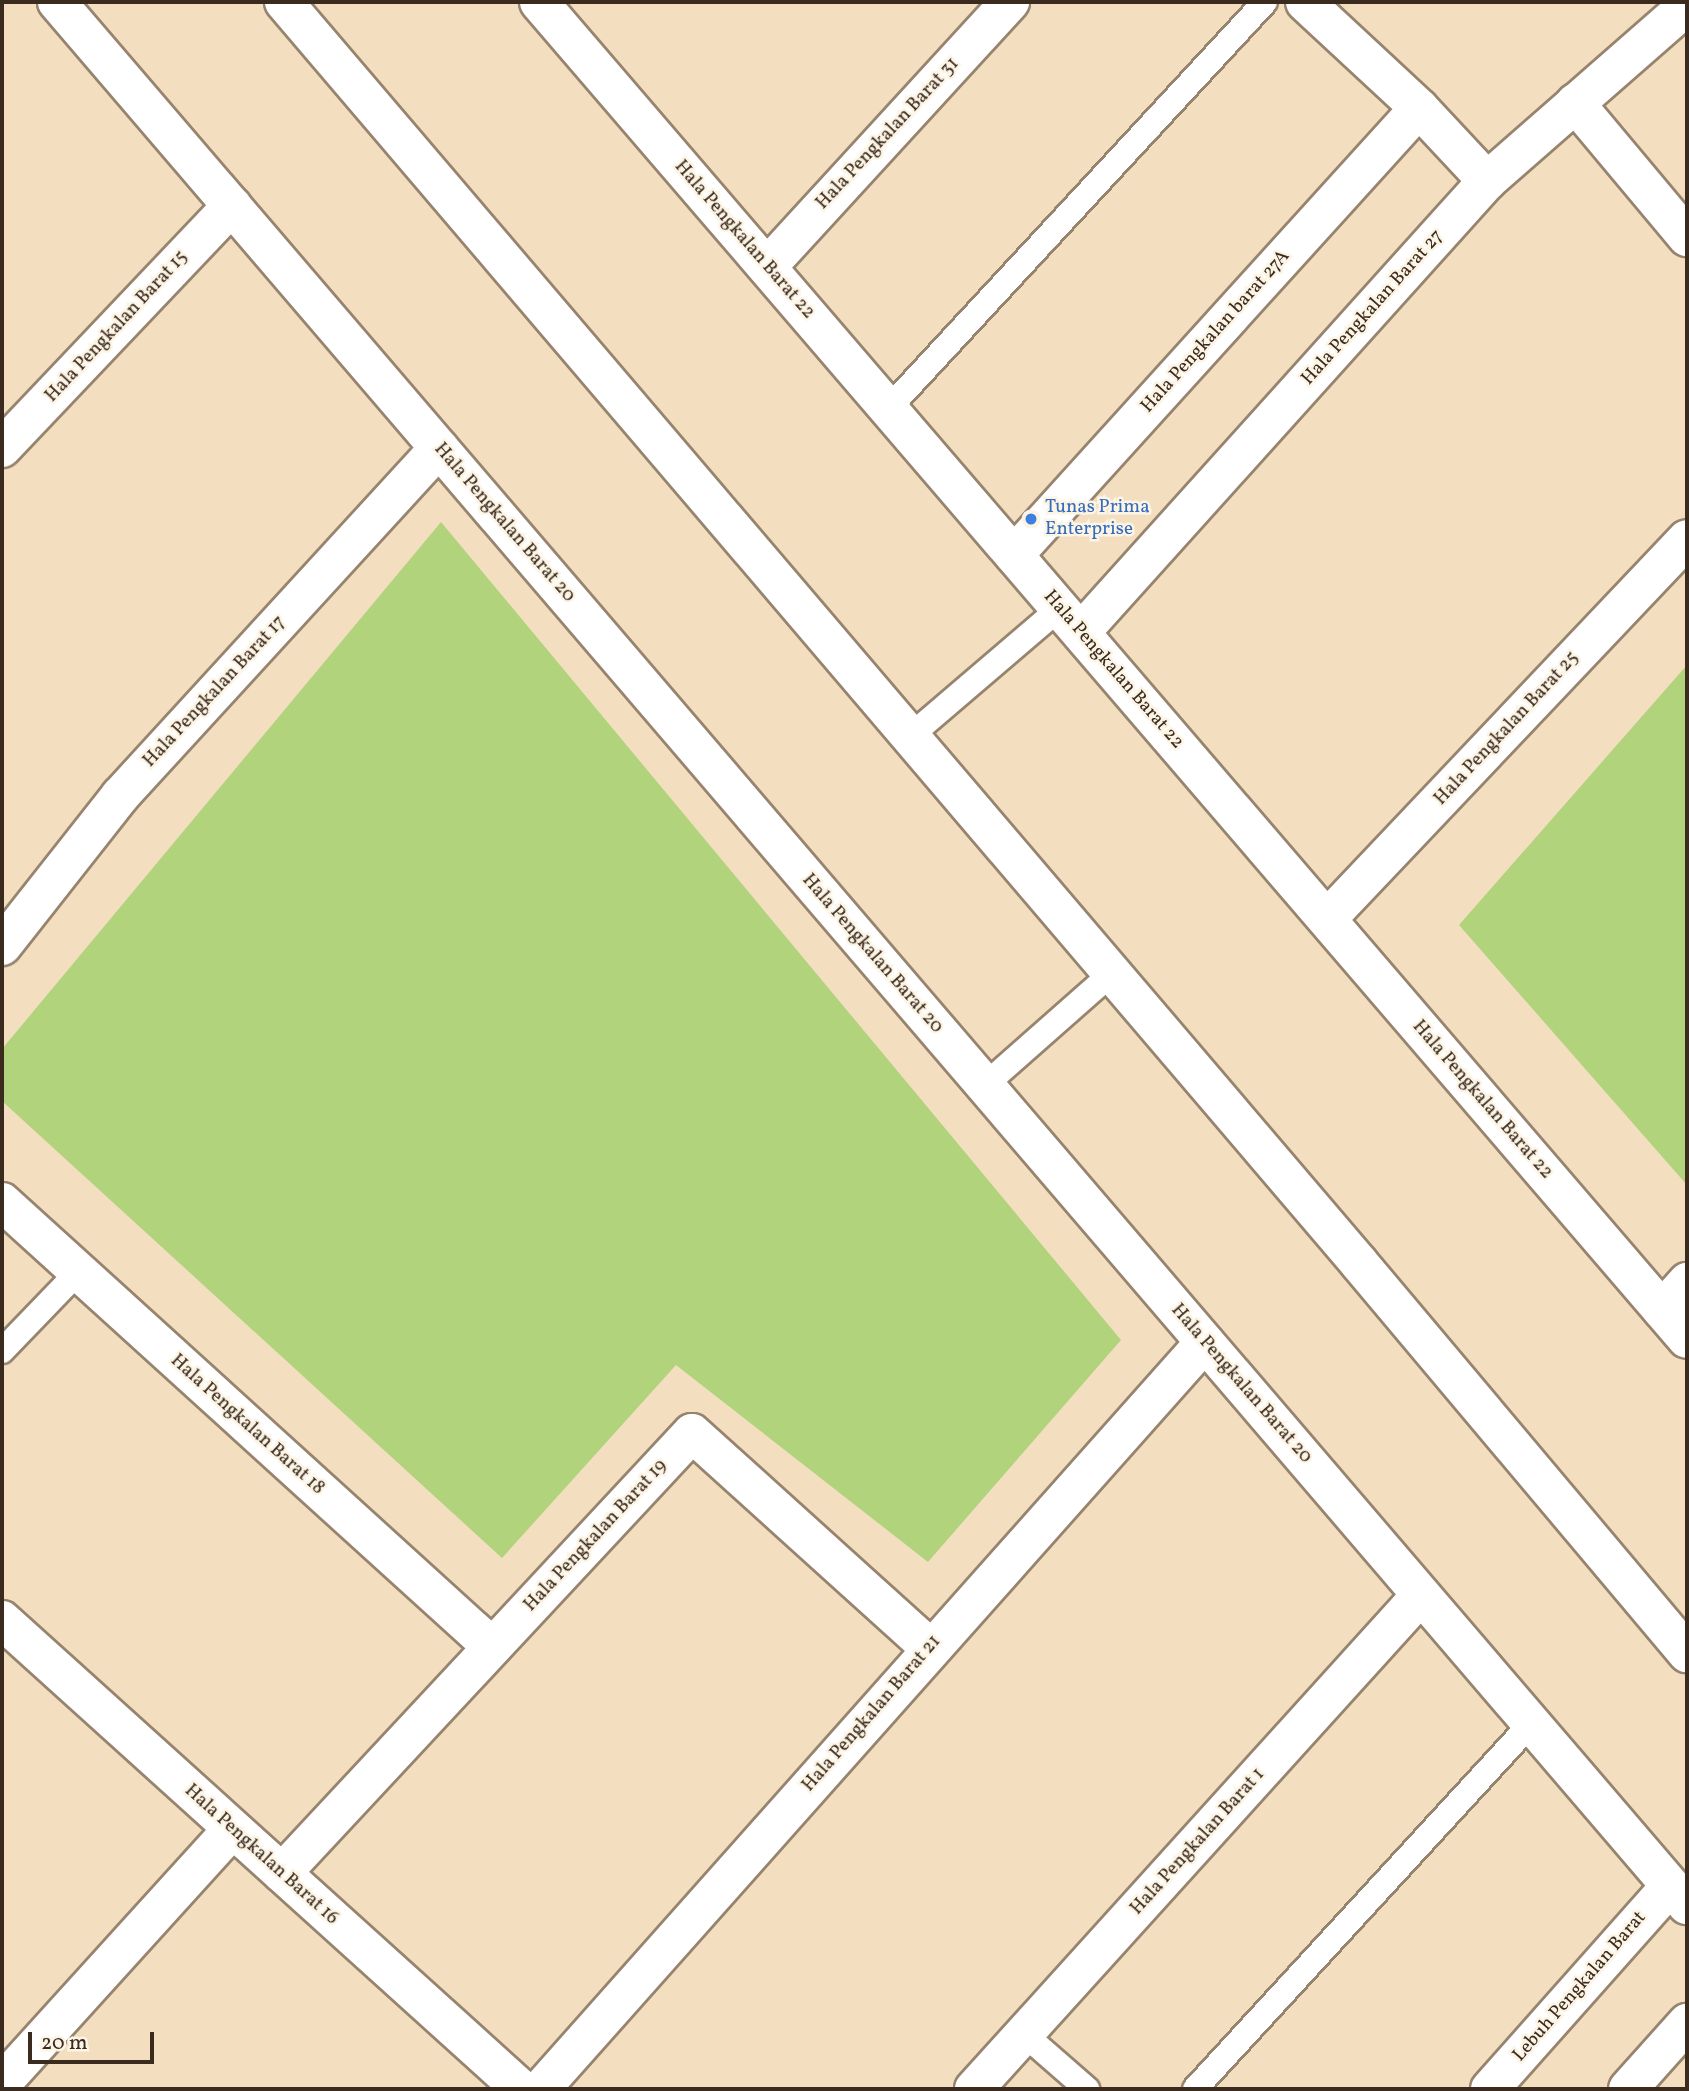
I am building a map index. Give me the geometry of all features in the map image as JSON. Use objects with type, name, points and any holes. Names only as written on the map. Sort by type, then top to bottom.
[{"type":"street","name":"Hala Pengkalan Barat 20","points":[[57,2],[1679,1895]]},
{"type":"street","points":[[284,2],[1112,973],[1687,1653]]},
{"type":"street","name":"Hala Pengkalan Barat 22","points":[[539,2],[1327,919],[1675,1296],[1687,1339]]},
{"type":"street","name":"Hala Pengkalan Barat 31","points":[[767,267],[1010,2]]},
{"type":"street","points":[[1305,2],[1419,108],[1487,181]]},
{"type":"street","name":"Hala Pengkalan Barat 27","points":[[1070,620],[1487,181],[1687,6]]},
{"type":"street","points":[[1575,103],[1687,237]]},
{"type":"street","name":"Hala Pengkalan barat 27A","points":[[1014,555],[1419,108]]},
{"type":"street","name":"Hala Pengkalan Barat 15","points":[[2,448],[232,206]]},
{"type":"street","name":"Hala Pengkalan Barat 17","points":[[2,946],[120,796],[439,448]]},
{"type":"street","name":"Hala Pengkalan Barat 25","points":[[1327,919],[1687,539]]},
{"type":"street","name":"Hala Pengkalan Barat 18","points":[[2,1202],[492,1647]]},
{"type":"street","name":"Hala Pengkalan Barat 21","points":[[541,2089],[930,1647],[1205,1342]]},
{"type":"street","name":"Hala Pengkalan Barat 19","points":[[282,1873],[692,1433],[930,1647]]},
{"type":"street","name":"Hala Pengkalan Barat 1","points":[[974,2089],[1422,1595]]},
{"type":"street","name":"Hala Pengkalan Barat 16","points":[[2,1620],[520,2089]]},
{"type":"street","points":[[2,2083],[232,1829]]},
{"type":"street","name":"Lebuh Pengkalan Barat","points":[[1490,2089],[1679,1895]]},
{"type":"street","points":[[1628,2089],[1687,2023]]},
{"type":"lane","points":[[889,408],[1265,2]]},
{"type":"lane","points":[[909,737],[1070,620]]},
{"type":"lane","points":[[985,1085],[1112,973]]},
{"type":"lane","points":[[2,1351],[78,1272]]},
{"type":"lane","points":[[1195,2089],[1532,1723]]},
{"type":"lane","points":[[1024,2034],[1087,2089]]},
{"type":"green space","points":[[441,522],[1121,1340],[928,1562],[676,1365],[502,1558],[2,1101],[2,1049]]},
{"type":"green space","points":[[1687,665],[1687,1185],[1459,925]]},
{"type":"place","name":"Tunas Prima Enterprise","points":[[1031,519]]}]
